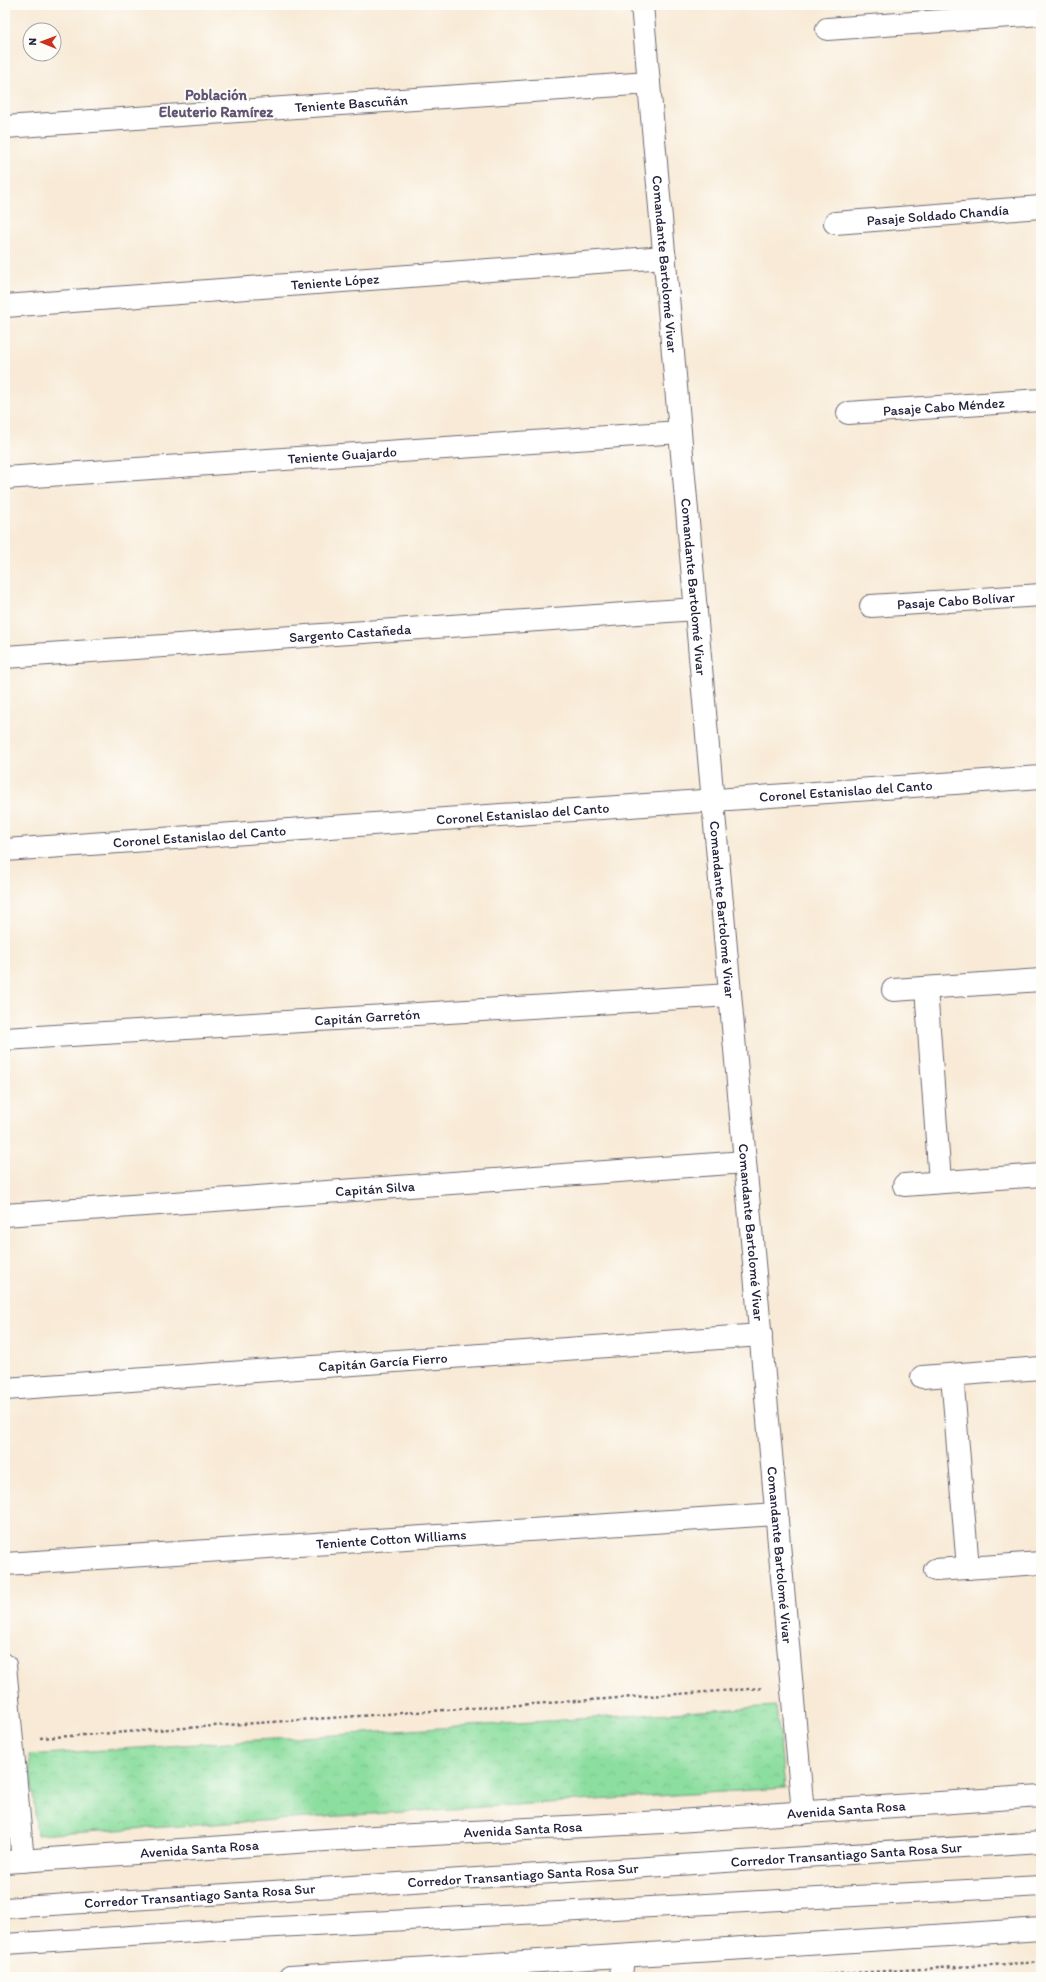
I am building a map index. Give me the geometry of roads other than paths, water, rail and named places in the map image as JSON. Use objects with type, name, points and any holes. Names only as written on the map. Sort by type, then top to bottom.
[{"type":"street","name":"Comandante Bartolomé Vivar","points":[[642,5],[803,1813]]},
{"type":"street","points":[[827,29],[1041,14]]},
{"type":"street","name":"Teniente Bascuñán","points":[[5,127],[649,83]]},
{"type":"street","name":"Pasaje Soldado Chandía","points":[[835,223],[1041,207]]},
{"type":"street","name":"Teniente López","points":[[5,306],[665,257]]},
{"type":"street","name":"Pasaje Cabo Méndez","points":[[848,413],[1041,400]]},
{"type":"street","name":"Teniente Guajardo","points":[[5,478],[680,432]]},
{"type":"street","name":"Pasaje Cabo Bolívar","points":[[871,606],[1041,595]]},
{"type":"street","name":"Sargento Castañeda","points":[[5,656],[696,609]]},
{"type":"street","name":"Coronel Estanislao del Canto","points":[[5,850],[1041,776]]},
{"type":"street","points":[[893,990],[1041,980]]},
{"type":"street","points":[[926,988],[940,1182]]},
{"type":"street","name":"Capitán Garretón","points":[[5,1039],[730,995]]},
{"type":"street","name":"Capitán Silva","points":[[5,1215],[745,1162]]},
{"type":"street","points":[[904,1185],[1041,1175]]},
{"type":"street","name":"Capitán García Fierro","points":[[5,1389],[760,1335]]},
{"type":"street","points":[[922,1377],[1041,1368]]},
{"type":"street","points":[[952,1375],[968,1568]]},
{"type":"street","name":"Teniente Cotton Williams","points":[[5,1564],[777,1514]]},
{"type":"street","points":[[935,1570],[1041,1563]]},
{"type":"street","points":[[5,1665],[12,1740],[14,1862]]},
{"type":"street","name":"Avenida Santa Rosa","points":[[14,1862],[355,1838],[803,1813],[1041,1796]]},
{"type":"street","points":[[290,1977],[622,1967],[1041,1929]]},
{"type":"lane","name":"Corredor Transantiago Santa Rosa Sur","points":[[5,1908],[1041,1842]]},
{"type":"lane","points":[[5,1944],[241,1928],[1041,1886]]},
{"type":"district","name":"Población Eleuterio Ramírez","points":[[216,104]]}]
